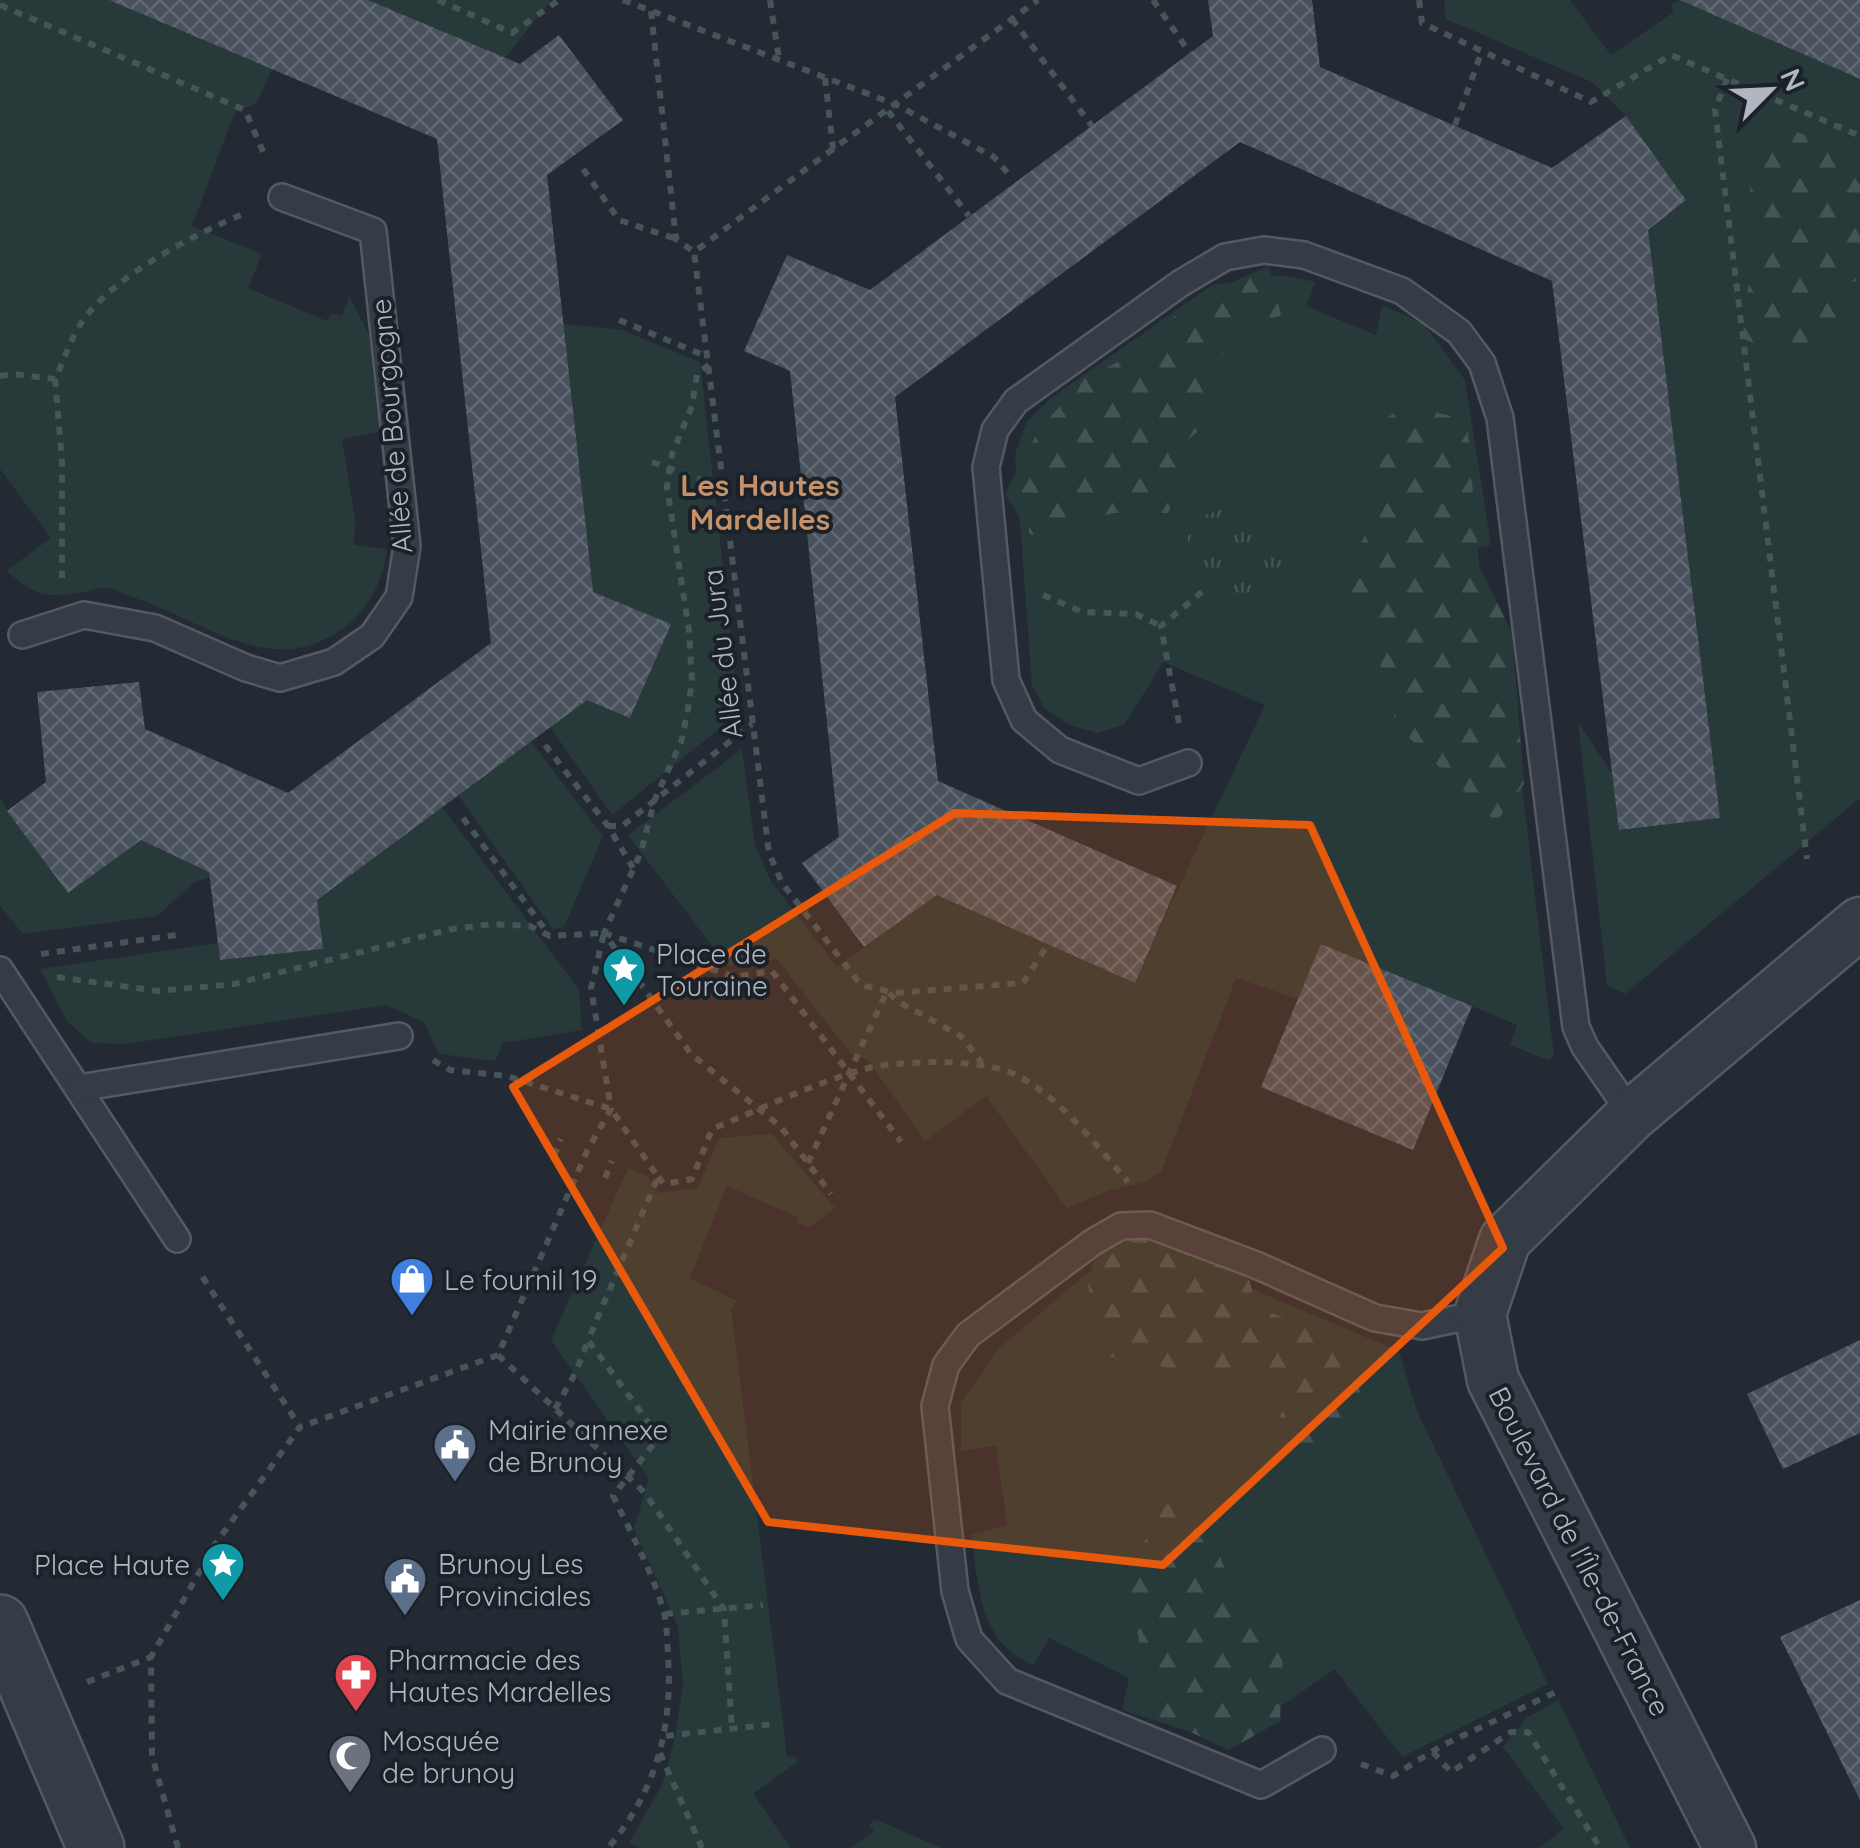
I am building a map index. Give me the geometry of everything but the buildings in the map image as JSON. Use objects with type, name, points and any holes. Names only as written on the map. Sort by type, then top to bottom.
[{"type":"street","name":"Boulevard de l'Île-de-France","points":[[1730,1848],[1492,1380],[1480,1314],[1506,1240],[1632,1115],[1860,924]]},
{"type":"street","points":[[0,1624],[96,1848]]},
{"type":"lane","name":"Allée de Bourgogne","points":[[22,634],[84,615],[155,628],[246,668],[280,678],[334,662],[372,636],[399,597],[407,546],[373,231],[282,197]]},
{"type":"lane","points":[[1188,763],[1140,781],[1060,750],[1024,720],[1006,680],[986,467],[994,430],[1016,401],[1181,283],[1225,257],[1264,250],[1304,255],[1402,291],[1459,332],[1482,363],[1500,418],[1576,1027],[1585,1048],[1632,1115]]},
{"type":"lane","points":[[0,970],[178,1239]]},
{"type":"lane","points":[[78,1088],[400,1036]]},
{"type":"lane","points":[[1322,1750],[1261,1786],[1007,1681],[969,1639],[955,1591],[935,1406],[946,1364],[968,1335],[1093,1242],[1121,1226],[1150,1224],[1256,1265],[1375,1318],[1422,1326],[1480,1314]]},
{"type":"path","points":[[438,0],[512,33],[559,0]]},
{"type":"path","points":[[623,0],[896,105],[994,157],[1011,177]]},
{"type":"path","points":[[770,0],[780,60]]},
{"type":"path","points":[[583,169],[618,220],[676,239],[694,252],[1038,0]]},
{"type":"path","points":[[1152,0],[1190,53]]},
{"type":"path","points":[[1419,0],[1422,24],[1592,102],[1671,54],[1860,136]]},
{"type":"path","points":[[0,5],[245,110],[282,197],[204,230],[164,253],[116,288],[82,321],[55,378],[62,461],[62,593],[84,615]]},
{"type":"path","points":[[651,11],[676,239]]},
{"type":"path","points":[[1012,19],[1092,126]]},
{"type":"path","points":[[1455,125],[1482,51]]},
{"type":"path","points":[[825,78],[833,148]]},
{"type":"path","points":[[1727,78],[1714,110],[1806,859]]},
{"type":"path","points":[[888,111],[969,216]]},
{"type":"path","name":"Allée du Jura","points":[[694,252],[769,853],[782,883],[861,985],[888,991],[896,1001],[961,1036],[983,1064]]},
{"type":"path","points":[[620,320],[709,361],[697,374],[692,406],[672,454],[667,487],[689,631],[692,681],[681,742],[604,934],[591,988],[611,1109],[664,1184],[692,1180],[712,1129],[863,1070],[933,1062],[983,1064],[1012,1073],[1044,1094],[1070,1118],[1134,1188],[1150,1224]]},
{"type":"path","points":[[0,376],[55,378]]},
{"type":"path","points":[[652,462],[726,489]]},
{"type":"path","points":[[998,585],[1037,592],[1082,612],[1136,614],[1160,626]]},
{"type":"path","points":[[1160,626],[1203,592]]},
{"type":"path","points":[[1160,626],[1188,763]]},
{"type":"path","points":[[608,826],[622,826],[752,724]]},
{"type":"path","points":[[544,745],[608,826],[633,868]]},
{"type":"path","points":[[463,818],[550,936]]},
{"type":"path","points":[[40,974],[158,991],[234,984],[452,929],[492,924],[530,926],[550,936],[604,934],[736,977],[772,971],[901,1142]]},
{"type":"path","points":[[604,934],[691,1054],[781,1127],[831,1194]]},
{"type":"path","points":[[30,956],[177,935]]},
{"type":"path","points":[[808,1163],[888,991],[1023,983],[1048,944]]},
{"type":"path","points":[[400,1036],[421,1054],[450,1070],[507,1076],[611,1109]]},
{"type":"path","points":[[178,1848],[152,1756],[151,1658],[216,1543],[300,1426],[498,1355],[587,1151],[611,1109]]},
{"type":"path","points":[[554,1156],[562,1139]]},
{"type":"path","points":[[605,1178],[612,1162]]},
{"type":"path","points":[[555,1409],[575,1374],[656,1174]]},
{"type":"path","points":[[178,1239],[300,1426]]},
{"type":"path","points":[[588,1340],[658,1436],[613,1496],[650,1572],[665,1614],[670,1685],[666,1736],[649,1782],[608,1848]]},
{"type":"path","points":[[498,1355],[645,1493],[724,1610],[732,1729]]},
{"type":"path","points":[[665,1614],[763,1605]]},
{"type":"path","points":[[84,1683],[151,1658]]},
{"type":"path","points":[[1322,1750],[1393,1776],[1432,1752],[1558,1691]]},
{"type":"path","points":[[666,1736],[774,1724]]},
{"type":"path","points":[[1432,1752],[1450,1772],[1512,1732],[1528,1732],[1600,1848]]},
{"type":"path","points":[[660,1752],[702,1848]]},
{"type":"highlighted area","points":[[955,813],[1310,825],[1503,1248],[1163,1565],[768,1522],[513,1087]]},
{"type":"green space","points":[[0,0],[109,0],[272,69],[257,102],[234,114],[192,226],[262,254],[248,288],[327,321],[332,313],[342,316],[349,296],[369,335],[379,432],[342,439],[355,520],[354,545],[387,549],[386,559],[380,580],[364,608],[350,623],[323,640],[296,648],[242,643],[113,590],[42,594],[6,571],[51,538],[0,469]]},
{"type":"green space","points":[[368,0],[551,0],[505,58]]},
{"type":"green space","points":[[1444,0],[1570,0],[1611,55],[1674,12],[1671,5],[1680,0],[1860,79],[1860,798],[1625,994],[1607,985],[1578,722],[1613,775],[1620,830],[1720,818],[1649,239],[1633,241],[1686,200],[1626,116],[1592,82],[1446,19]]},
{"type":"green space","points":[[1795,131],[1860,158],[1860,280],[1845,284],[1831,336],[1789,358],[1734,335],[1760,249],[1745,157]]},
{"type":"green space","points":[[1269,266],[1281,315],[1242,332],[1206,373],[1211,420],[1169,456],[1183,478],[1168,513],[1113,513],[1031,535],[1005,494],[1039,430],[1083,380],[1148,346],[1187,302]]},
{"type":"green space","points":[[1283,275],[1316,282],[1306,306],[1376,335],[1382,305],[1424,324],[1465,380],[1491,545],[1461,551],[1503,626],[1554,1056],[1548,1060],[1510,1045],[1517,1025],[1322,944],[1298,999],[1236,978],[1161,1172],[1145,1182],[1107,1191],[1067,1208],[986,1096],[925,1141],[868,1060],[851,1054],[777,959],[727,966],[628,835],[742,749],[755,845],[771,881],[837,967],[926,903],[924,896],[929,891],[1134,982],[1265,705],[1163,662],[1125,724],[1098,733],[1070,725],[1045,709],[1032,686],[1015,454],[1027,421],[1051,398],[1212,285]]},
{"type":"green space","points":[[563,324],[622,330],[700,362],[739,713],[612,815],[550,727],[593,599]]},
{"type":"green space","points":[[1406,405],[1467,420],[1479,566],[1512,633],[1524,784],[1496,822],[1397,726],[1368,620],[1336,594],[1386,492],[1372,474],[1394,445],[1387,418]]},
{"type":"green space","points":[[1230,506],[1263,518],[1284,535],[1294,558],[1295,574],[1293,593],[1269,608],[1236,616],[1208,601],[1188,569],[1188,532],[1198,518]]},
{"type":"green space","points":[[531,741],[603,836],[564,927],[553,929],[458,795]]},
{"type":"green space","points":[[0,799],[68,893],[131,847],[128,839],[133,836],[216,875],[195,882],[157,916],[23,934],[0,906]]},
{"type":"green space","points":[[442,807],[579,990],[582,1030],[503,1043],[495,1061],[439,1054],[424,1022],[386,1005],[125,1044],[91,1043],[67,1021],[40,969],[218,943],[220,960],[323,949],[315,891],[327,892]]},
{"type":"green space","points":[[772,1134],[835,1208],[810,1227],[797,1223],[797,1217],[727,1186],[690,1278],[737,1301],[731,1309],[787,1756],[796,1757],[797,1762],[753,1794],[791,1848],[639,1848],[629,1843],[662,1785],[675,1738],[683,1685],[678,1627],[634,1528],[649,1479],[551,1340],[628,1168],[648,1177],[659,1193],[698,1188],[719,1138]]},
{"type":"green space","points":[[1141,1234],[1249,1279],[1256,1306],[1343,1343],[1361,1394],[1316,1459],[1269,1439],[1288,1400],[1248,1369],[1177,1369],[1106,1356],[1088,1286],[1095,1255]]},
{"type":"green space","points":[[1142,1243],[1399,1351],[1417,1411],[1548,1684],[1402,1757],[1335,1669],[1251,1727],[1207,1737],[1122,1710],[1129,1678],[1049,1638],[1033,1665],[1001,1642],[984,1610],[971,1535],[1007,1525],[996,1446],[961,1451],[961,1403],[998,1349],[1085,1275]]},
{"type":"green space","points":[[1165,1504],[1201,1509],[1242,1612],[1284,1630],[1280,1721],[1229,1750],[1154,1715],[1126,1575]]},
{"type":"green space","points":[[1558,1700],[1630,1848],[1538,1848],[1564,1829],[1503,1747],[1526,1718]]},
{"type":"green space","points":[[874,1819],[942,1848],[850,1848],[874,1831],[869,1825]]},
{"type":"place","name":"Place de Touraine","points":[[624,1007]]},
{"type":"place","name":"Le fournil 19","points":[[412,1317]]},
{"type":"place","name":"Mairie annexe de Brunoy","points":[[455,1483]]},
{"type":"place","name":"Place Haute","points":[[223,1602]]},
{"type":"place","name":"Brunoy Les Provinciales","points":[[405,1617]]},
{"type":"place","name":"Pharmacie des Hautes Mardelles","points":[[356,1713]]},
{"type":"place","name":"Mosquée de brunoy","points":[[350,1794]]},
{"type":"district","name":"Les Hautes Mardelles","points":[[760,502]]}]
